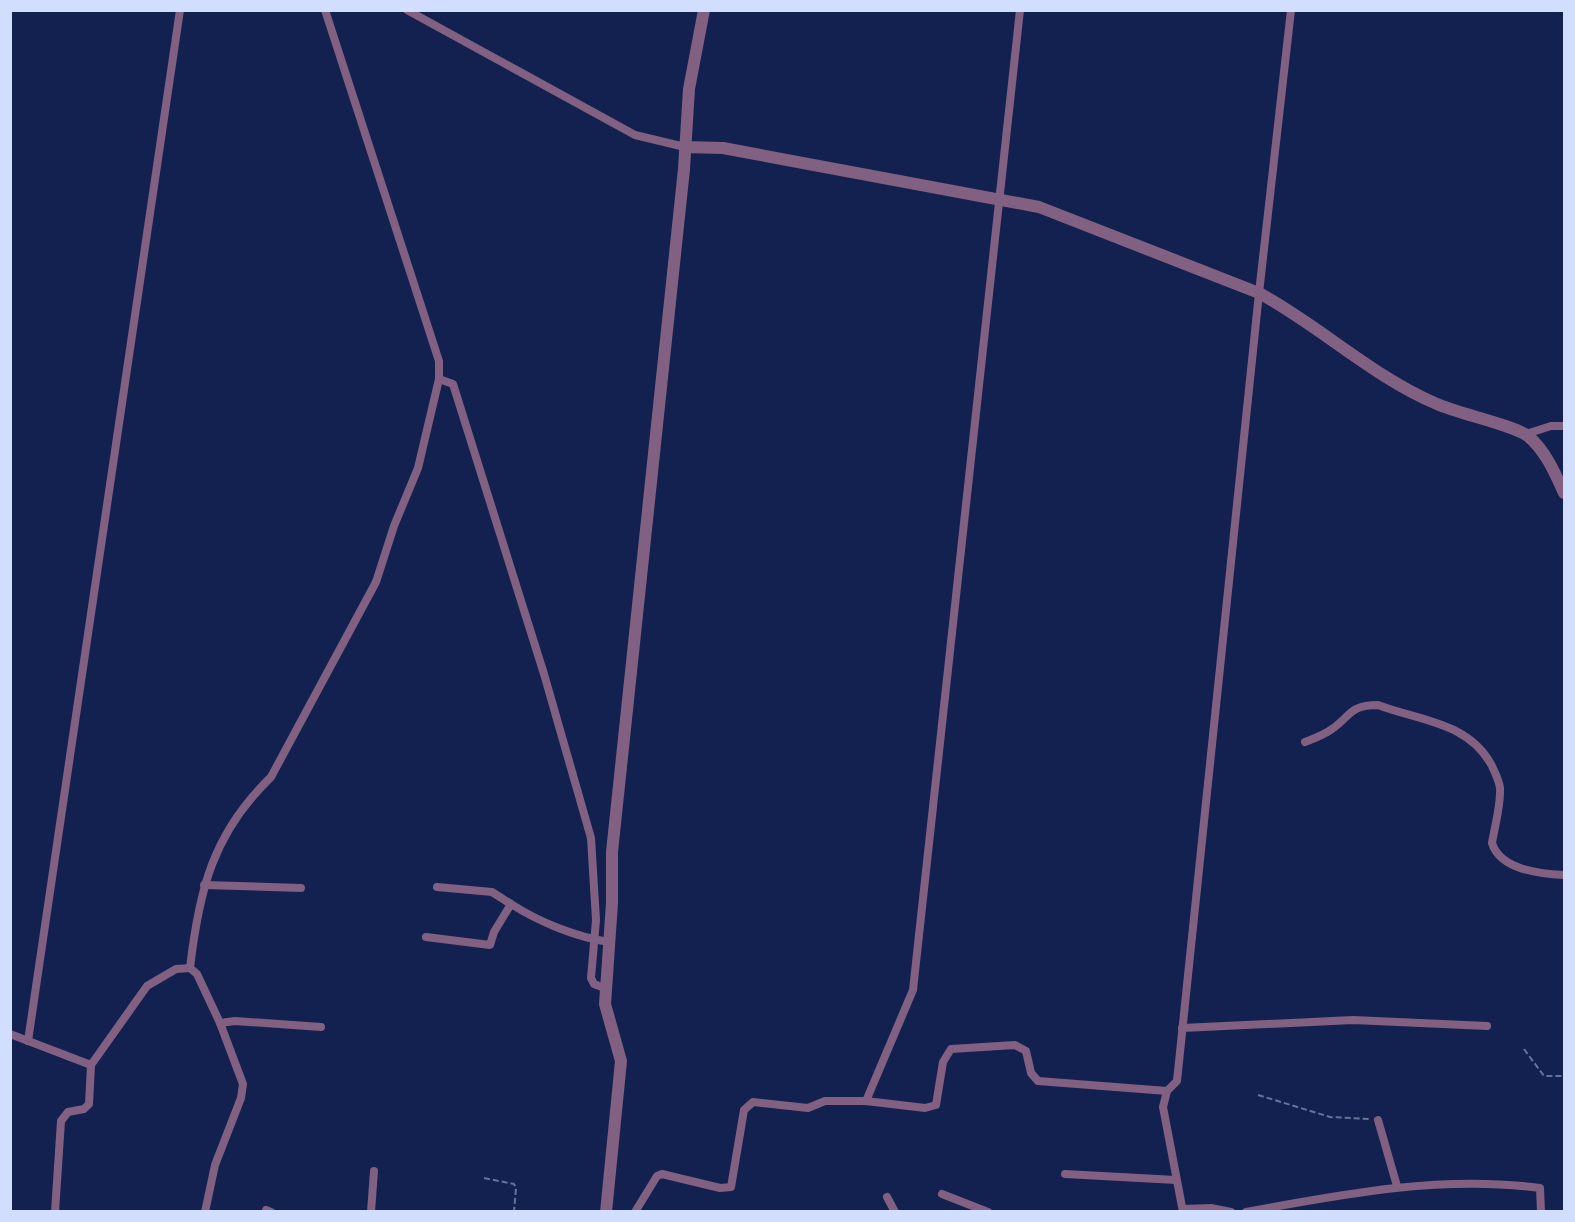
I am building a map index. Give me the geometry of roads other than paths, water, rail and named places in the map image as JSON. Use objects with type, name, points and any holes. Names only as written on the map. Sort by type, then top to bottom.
[{"type":"street","points":[[606,1212],[621,1061],[606,1012],[612,852],[685,147],[689,89],[704,10]]},
{"type":"street","points":[[685,147],[723,148],[1039,207],[1259,293],[1288,309],[1400,385],[1428,400],[1526,434],[1542,449],[1564,493]]},
{"type":"lane","points":[[28,1041],[180,10]]},
{"type":"lane","points":[[190,968],[204,885],[222,837],[254,793],[271,777],[376,582],[394,526],[418,468],[439,379],[439,361],[326,10]]},
{"type":"lane","points":[[407,10],[635,135],[685,147]]},
{"type":"lane","points":[[866,1101],[913,990],[1020,10]]},
{"type":"lane","points":[[1230,1212],[1211,1208],[1183,1210],[1163,1107],[1167,1091],[1177,1081],[1259,293],[1291,10]]},
{"type":"lane","points":[[439,379],[453,384],[544,674],[588,827],[594,863],[594,940],[591,978],[594,984],[607,989]]},
{"type":"lane","points":[[1526,434],[1551,426],[1564,426]]},
{"type":"lane","points":[[1305,742],[1335,728],[1348,712],[1368,705],[1378,705],[1440,723],[1466,735],[1486,756],[1500,788],[1492,843],[1495,850],[1500,857],[1534,873],[1564,875]]},
{"type":"lane","points":[[204,885],[301,888]]},
{"type":"lane","points":[[437,887],[492,891],[524,912],[594,940],[610,942]]},
{"type":"lane","points":[[426,936],[490,945],[494,932],[512,904]]},
{"type":"lane","points":[[55,1212],[61,1121],[68,1112],[84,1109],[88,1104],[92,1065],[147,986],[176,969],[190,968],[197,974],[220,1023],[243,1084],[241,1098],[214,1165],[205,1212]]},
{"type":"lane","points":[[1182,1028],[1353,1020],[1487,1026]]},
{"type":"lane","points":[[220,1023],[235,1021],[321,1027]]},
{"type":"lane","points":[[10,1034],[92,1065]]},
{"type":"lane","points":[[635,1212],[657,1176],[662,1174],[720,1188],[731,1187],[744,1110],[753,1102],[808,1108],[825,1101],[866,1101],[931,1107],[939,1100],[943,1062],[951,1049],[1016,1045],[1026,1051],[1031,1073],[1038,1081],[1167,1091]]},
{"type":"lane","points":[[1378,1120],[1397,1186]]},
{"type":"lane","points":[[371,1212],[374,1171]]},
{"type":"lane","points":[[1065,1174],[1176,1180]]},
{"type":"lane","points":[[1246,1212],[1397,1186],[1507,1183],[1540,1188],[1541,1212]]},
{"type":"lane","points":[[942,1194],[988,1212]]},
{"type":"lane","points":[[886,1197],[895,1212]]}]
